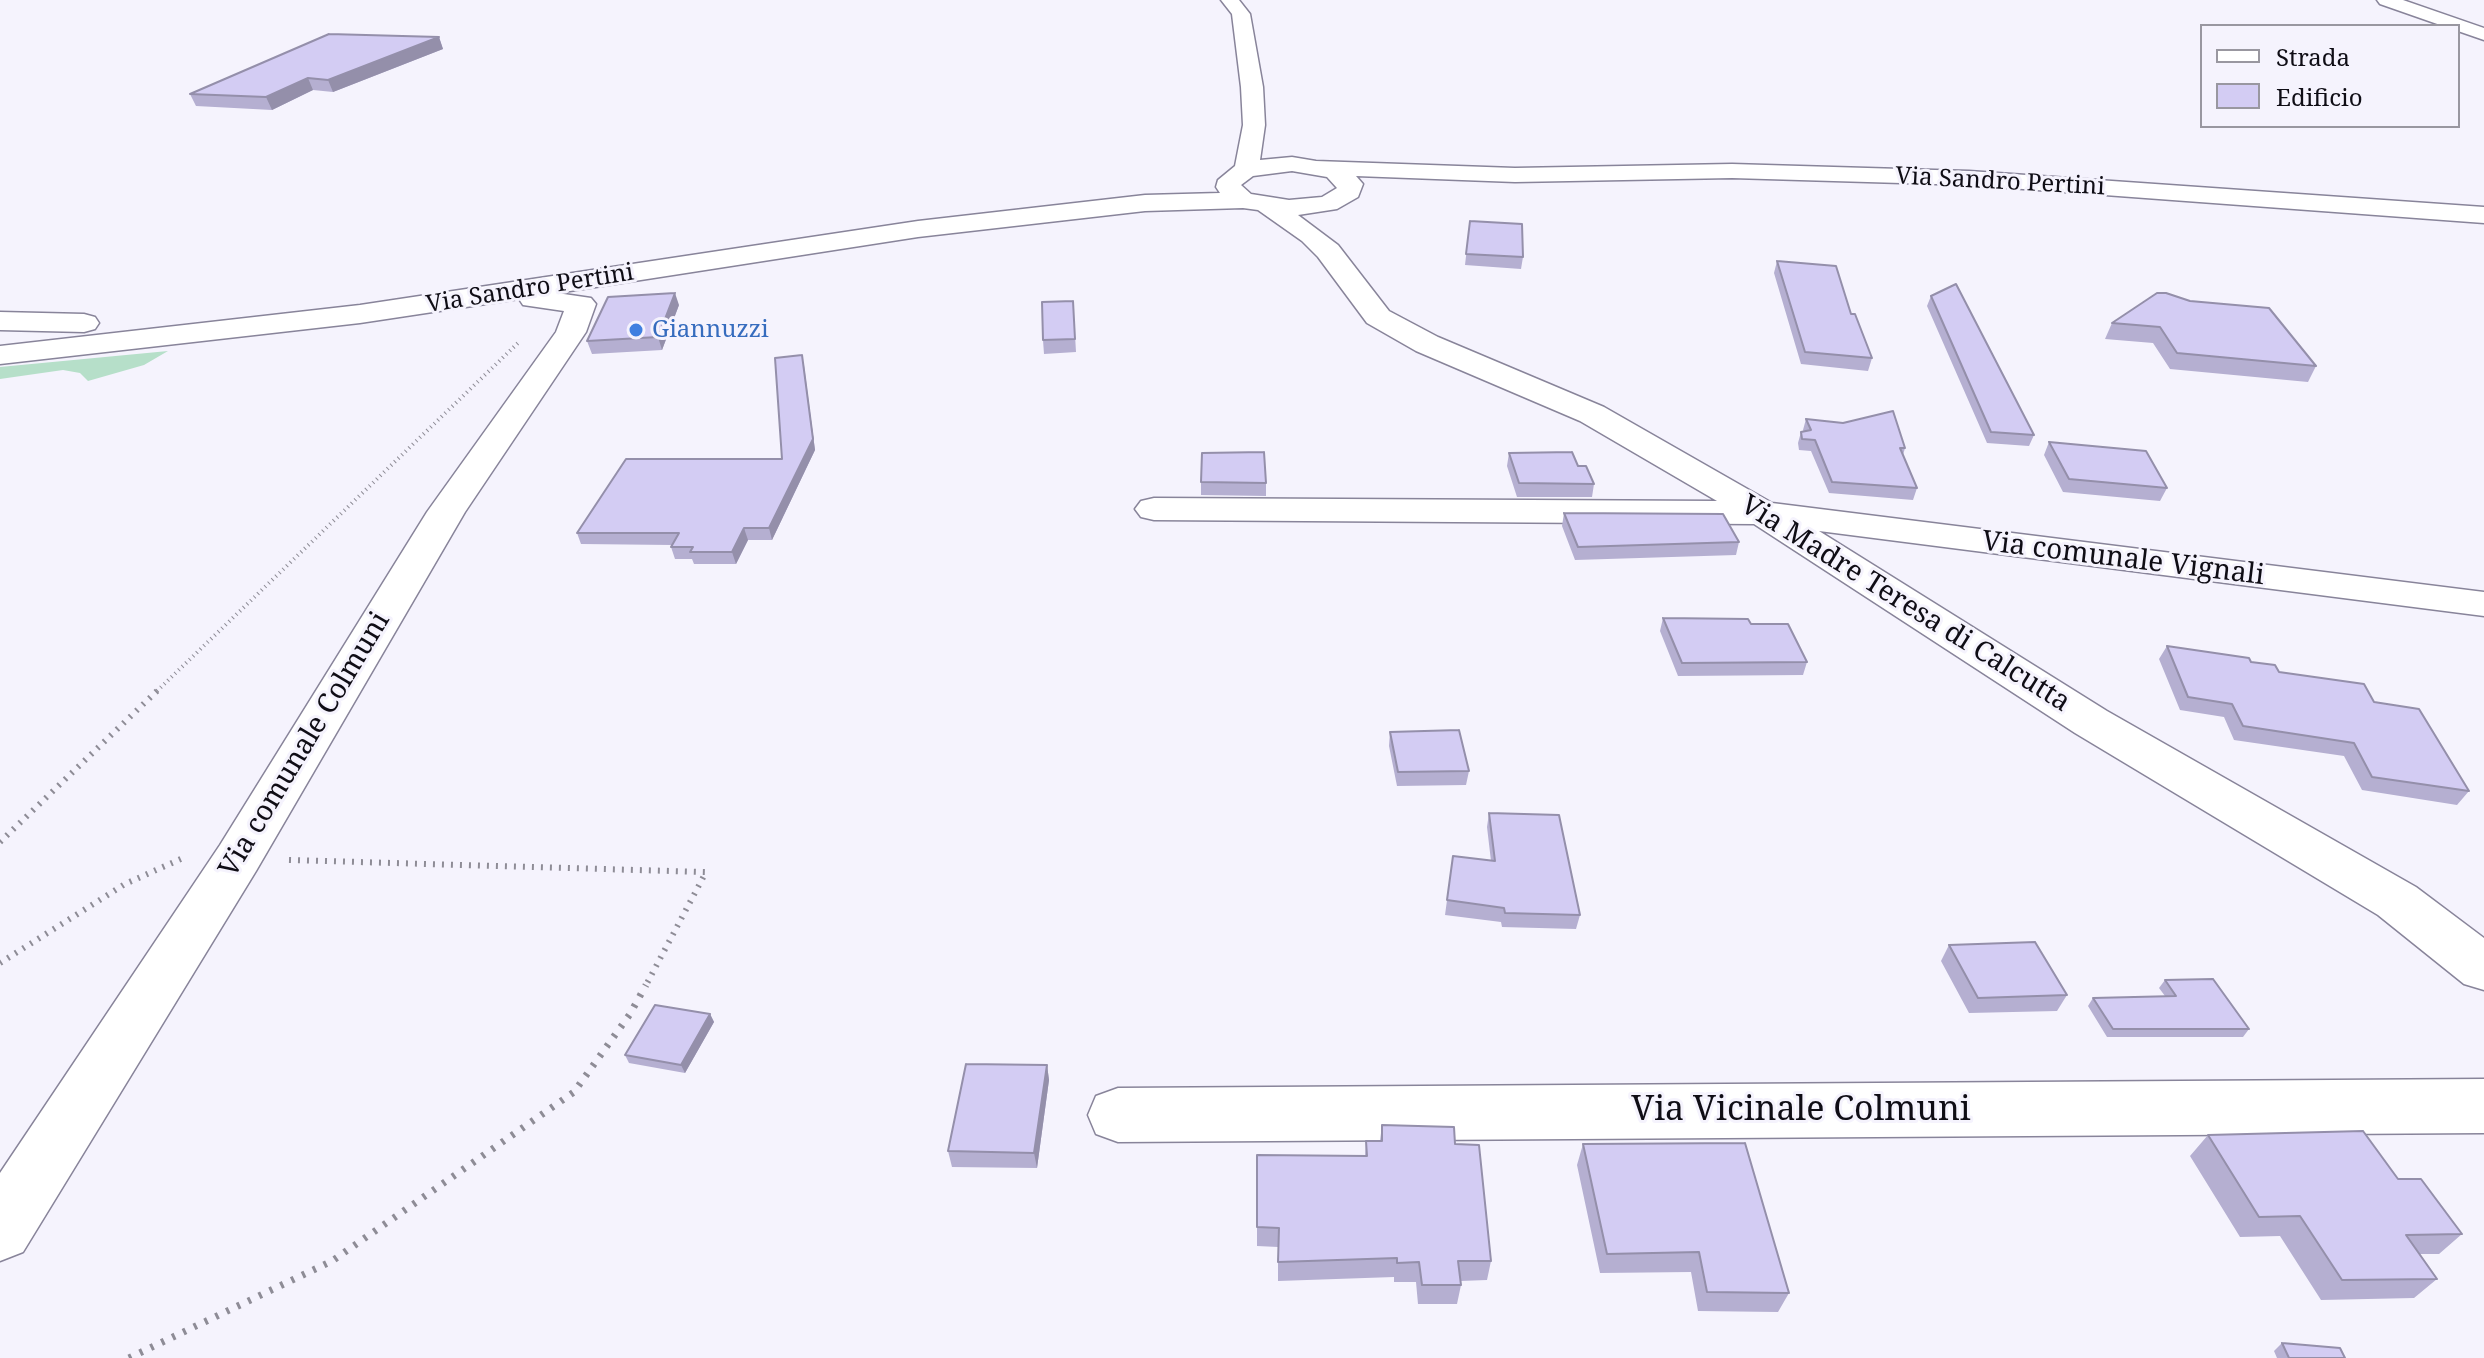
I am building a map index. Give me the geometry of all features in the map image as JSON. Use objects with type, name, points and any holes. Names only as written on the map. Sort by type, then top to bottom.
[{"type":"street","points":[[1230,0],[1241,14],[1254,125],[1242,172],[1230,180],[1228,187],[1256,203]]},
{"type":"street","points":[[2386,0],[2455,24]]},
{"type":"street","points":[[2460,26],[2484,34]]},
{"type":"street","points":[[1254,125],[1269,147],[1292,161],[1346,177],[1351,184],[1349,192],[1335,201]]},
{"type":"street","name":"Via Sandro Pertini","points":[[1059,212],[1275,164],[1515,175],[1732,171],[1969,178],[2484,215]]},
{"type":"street","name":"Via Sandro Pertini","points":[[0,355],[263,327],[520,291],[918,229],[1059,212],[1145,203],[1256,203],[1289,208],[1414,186],[1515,175]]},
{"type":"street","name":"Via Madre Teresa di Calcutta","points":[[1328,251],[1319,218],[1335,201]]},
{"type":"street","name":"Via Madre Teresa di Calcutta","points":[[1256,203],[1311,235],[1328,251],[1378,317],[1427,344],[1592,414],[1763,513],[2091,722],[2397,901],[2484,968]]},
{"type":"street","name":"Via comunale Colmuni","points":[[0,1230],[238,858],[446,512],[571,332],[581,304],[531,299]]},
{"type":"street","points":[[0,321],[263,327]]},
{"type":"street","name":"Via comunale Vignali","points":[[1154,509],[1763,513],[2484,604]]},
{"type":"street","name":"Via Vicinale Colmuni","points":[[1118,1115],[2484,1106]]},
{"type":"path","points":[[0,842],[550,312],[543,303],[531,299]]},
{"type":"path","points":[[0,963],[125,884],[190,855],[706,872],[630,1014],[574,1092],[332,1261],[129,1358]]},
{"type":"green space","points":[[168,351],[144,365],[88,381],[80,373],[63,370],[0,379],[0,367]]},
{"type":"building","points":[[329,34],[439,37],[328,80],[308,78],[266,97],[190,94]]},
{"type":"building","points":[[1470,221],[1522,224],[1523,257],[1466,254]]},
{"type":"building","points":[[1777,261],[1836,266],[1851,314],[1855,314],[1872,358],[1805,352]]},
{"type":"building","points":[[1956,284],[2034,435],[1991,432],[1931,296]]},
{"type":"building","points":[[675,293],[658,337],[587,341],[608,297]]},
{"type":"building","points":[[2157,293],[2190,301],[2269,308],[2316,366],[2177,353],[2160,327],[2112,323]]},
{"type":"building","points":[[1073,301],[1075,339],[1043,340],[1042,302]]},
{"type":"building","points":[[802,355],[813,439],[769,528],[744,528],[732,552],[690,552],[693,547],[671,547],[679,533],[577,533],[626,459],[782,459],[775,358]]},
{"type":"building","points":[[1893,411],[1905,448],[1900,448],[1917,488],[1832,482],[1815,440],[1802,439],[1801,432],[1811,430],[1806,419],[1843,423]]},
{"type":"building","points":[[2049,442],[2146,451],[2167,488],[2069,479]]},
{"type":"building","points":[[1264,452],[1266,483],[1201,482],[1202,453]]},
{"type":"building","points":[[1572,452],[1578,466],[1586,466],[1594,484],[1519,483],[1509,453]]},
{"type":"building","points":[[1564,513],[1723,514],[1739,542],[1578,547]]},
{"type":"building","points":[[1663,618],[1748,619],[1751,624],[1788,624],[1807,662],[1682,663]]},
{"type":"building","points":[[2167,646],[2249,658],[2251,662],[2275,665],[2279,672],[2364,684],[2374,702],[2419,709],[2469,791],[2372,777],[2354,743],[2243,726],[2232,704],[2188,697]]},
{"type":"building","points":[[1459,730],[1469,771],[1398,772],[1390,732]]},
{"type":"building","points":[[1489,813],[1559,815],[1580,915],[1505,913],[1504,908],[1447,900],[1453,856],[1495,861]]},
{"type":"building","points":[[2035,942],[2067,995],[1978,998],[1949,945]]},
{"type":"building","points":[[2213,979],[2249,1029],[2113,1029],[2093,998],[2176,996],[2165,980]]},
{"type":"building","points":[[655,1005],[710,1014],[681,1065],[625,1055]]},
{"type":"building","points":[[966,1064],[1047,1065],[1034,1153],[948,1151]]},
{"type":"building","points":[[1382,1125],[1454,1127],[1455,1144],[1479,1145],[1491,1261],[1458,1261],[1461,1285],[1422,1285],[1419,1262],[1397,1263],[1397,1258],[1278,1262],[1279,1228],[1257,1227],[1257,1155],[1367,1156],[1366,1141],[1382,1141]]},
{"type":"building","points":[[2363,1131],[2398,1179],[2421,1179],[2462,1234],[2406,1235],[2437,1279],[2342,1280],[2300,1216],[2259,1217],[2208,1135]]},
{"type":"building","points":[[1745,1143],[1789,1293],[1707,1292],[1699,1252],[1607,1254],[1583,1144]]},
{"type":"building","points":[[2282,1343],[2340,1348],[2345,1358],[2289,1358]]},
{"type":"place","name":"Giannuzzi","points":[[636,330]]}]
